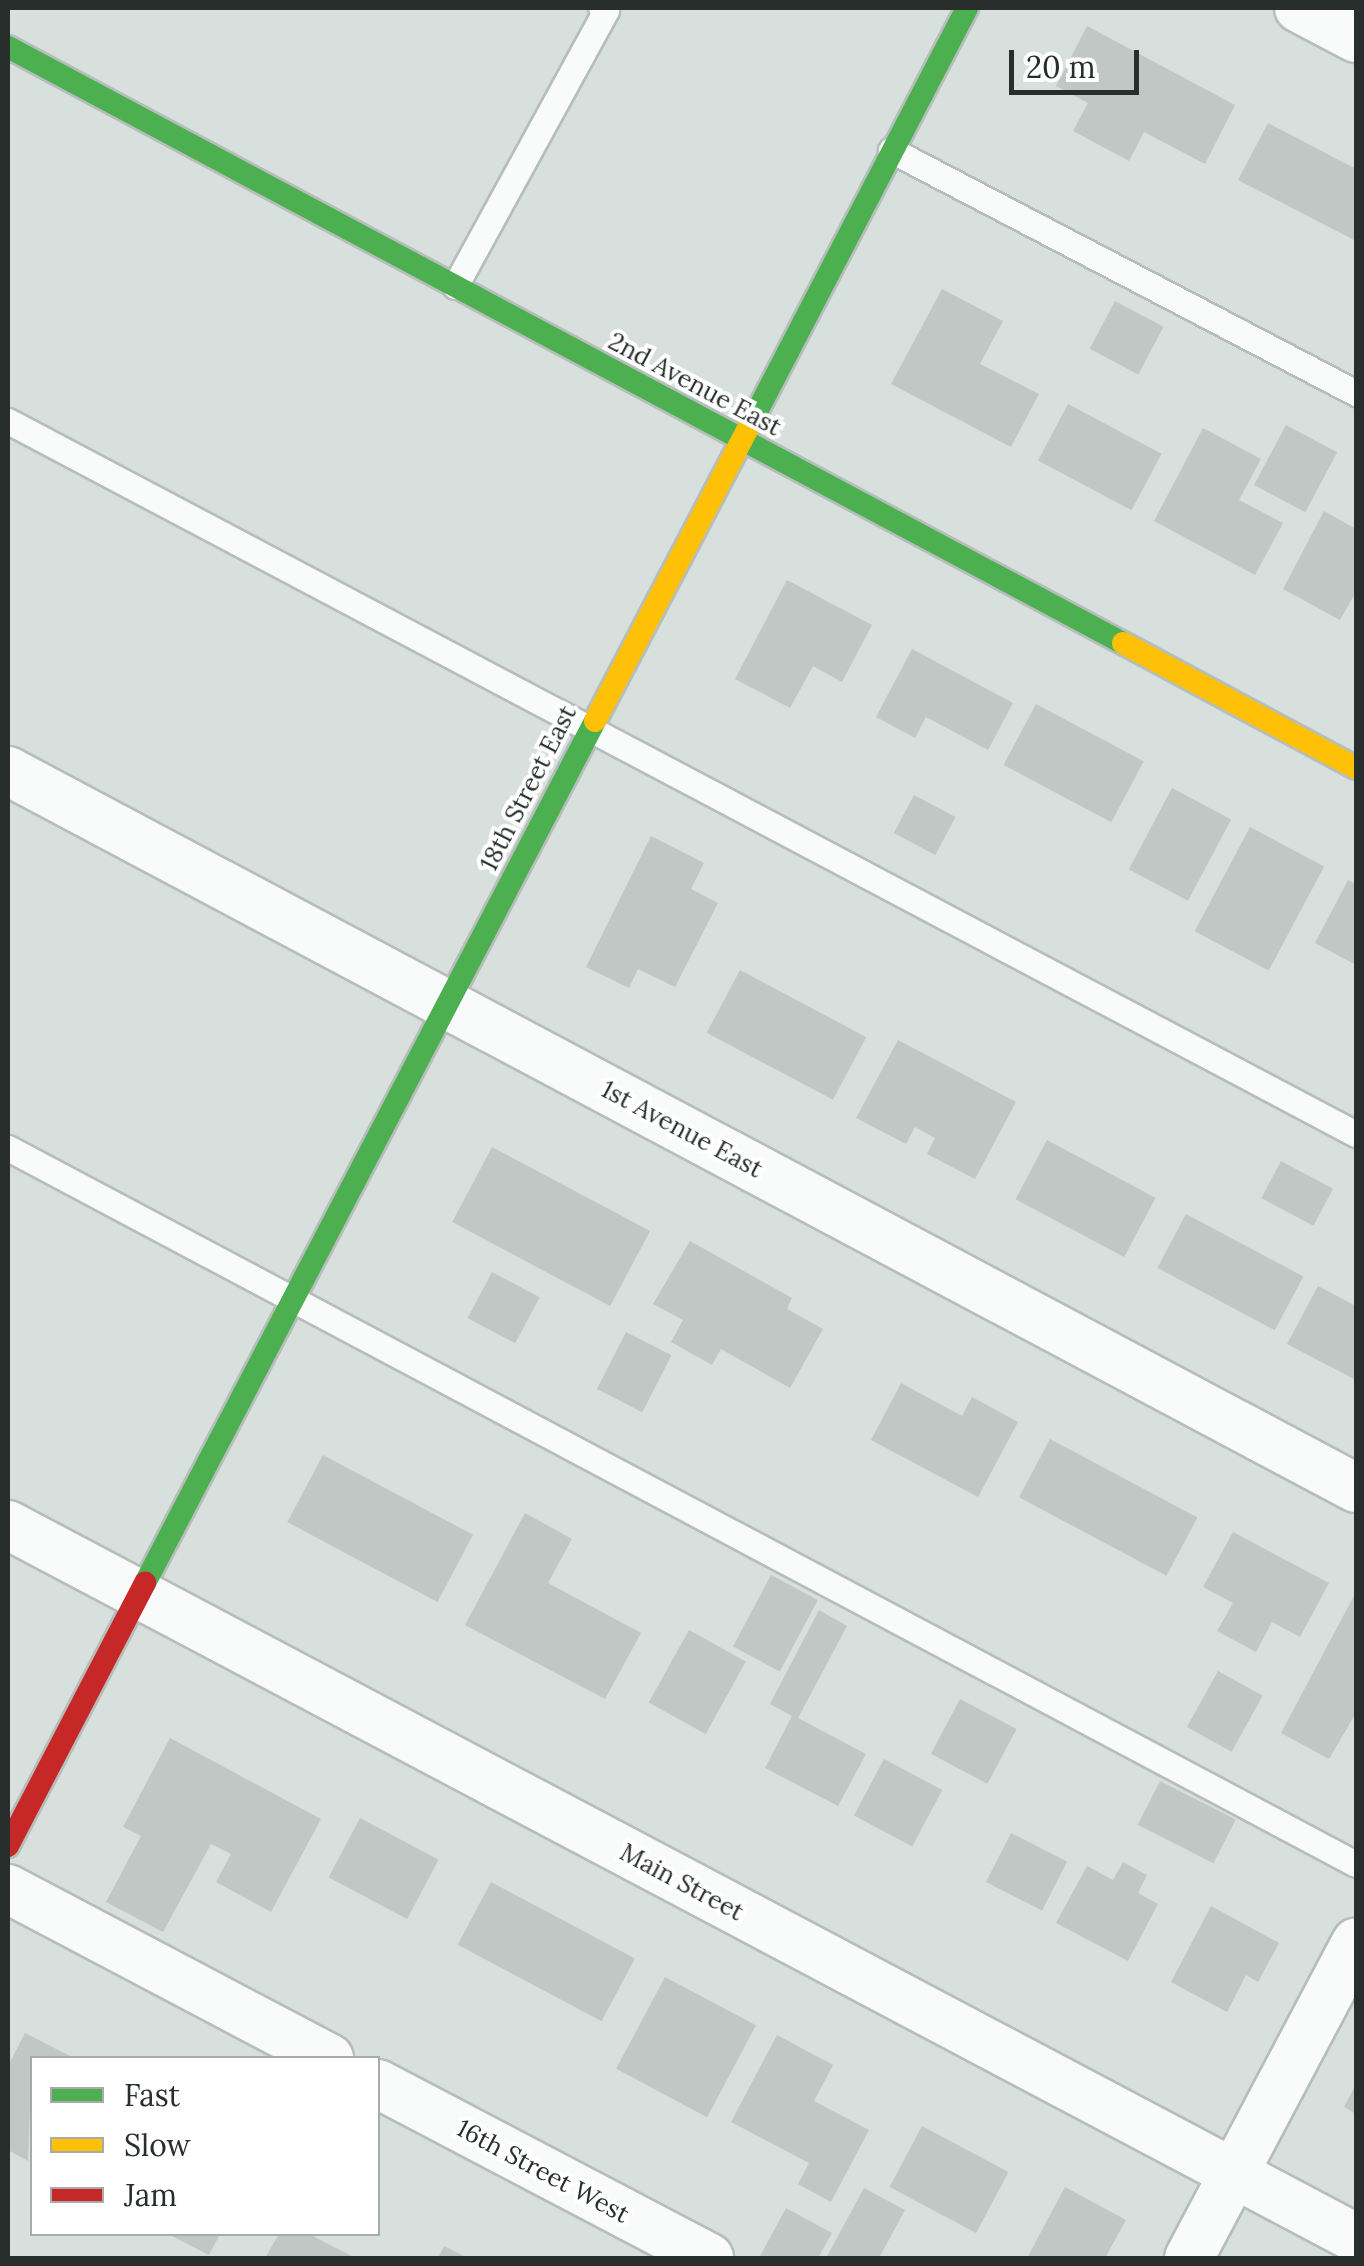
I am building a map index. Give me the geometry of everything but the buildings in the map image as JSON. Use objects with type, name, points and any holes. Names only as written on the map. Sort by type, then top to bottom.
[{"type":"street","name":"18th Street East","points":[[8,1846],[966,8]]},
{"type":"street","points":[[1299,8],[1356,38]]},
{"type":"street","name":"2nd Avenue East","points":[[8,47],[1356,768]]},
{"type":"street","name":"1st Avenue East","points":[[8,771],[1356,1488]]},
{"type":"street","name":"Main Street","points":[[8,1524],[1356,2238]]},
{"type":"street","points":[[8,1889],[325,2056]]},
{"type":"street","points":[[1189,2258],[1356,1942]]},
{"type":"street","name":"16th Street West","points":[[380,2085],[709,2258]]},
{"type":"lane","points":[[455,286],[606,10],[601,8]]},
{"type":"lane","points":[[891,150],[1356,393]]},
{"type":"lane","points":[[8,420],[588,732],[1356,1134]]},
{"type":"lane","points":[[8,1148],[1356,1864]]},
{"type":"traffic: fast","points":[[750,425],[967,8]]},
{"type":"traffic: fast","points":[[8,47],[1123,643]]},
{"type":"traffic: fast","points":[[145,1583],[595,721]]},
{"type":"traffic: slow","points":[[595,721],[750,425]]},
{"type":"traffic: slow","points":[[1123,643],[1356,768]]},
{"type":"traffic: jam","points":[[8,1846],[145,1583]]}]
